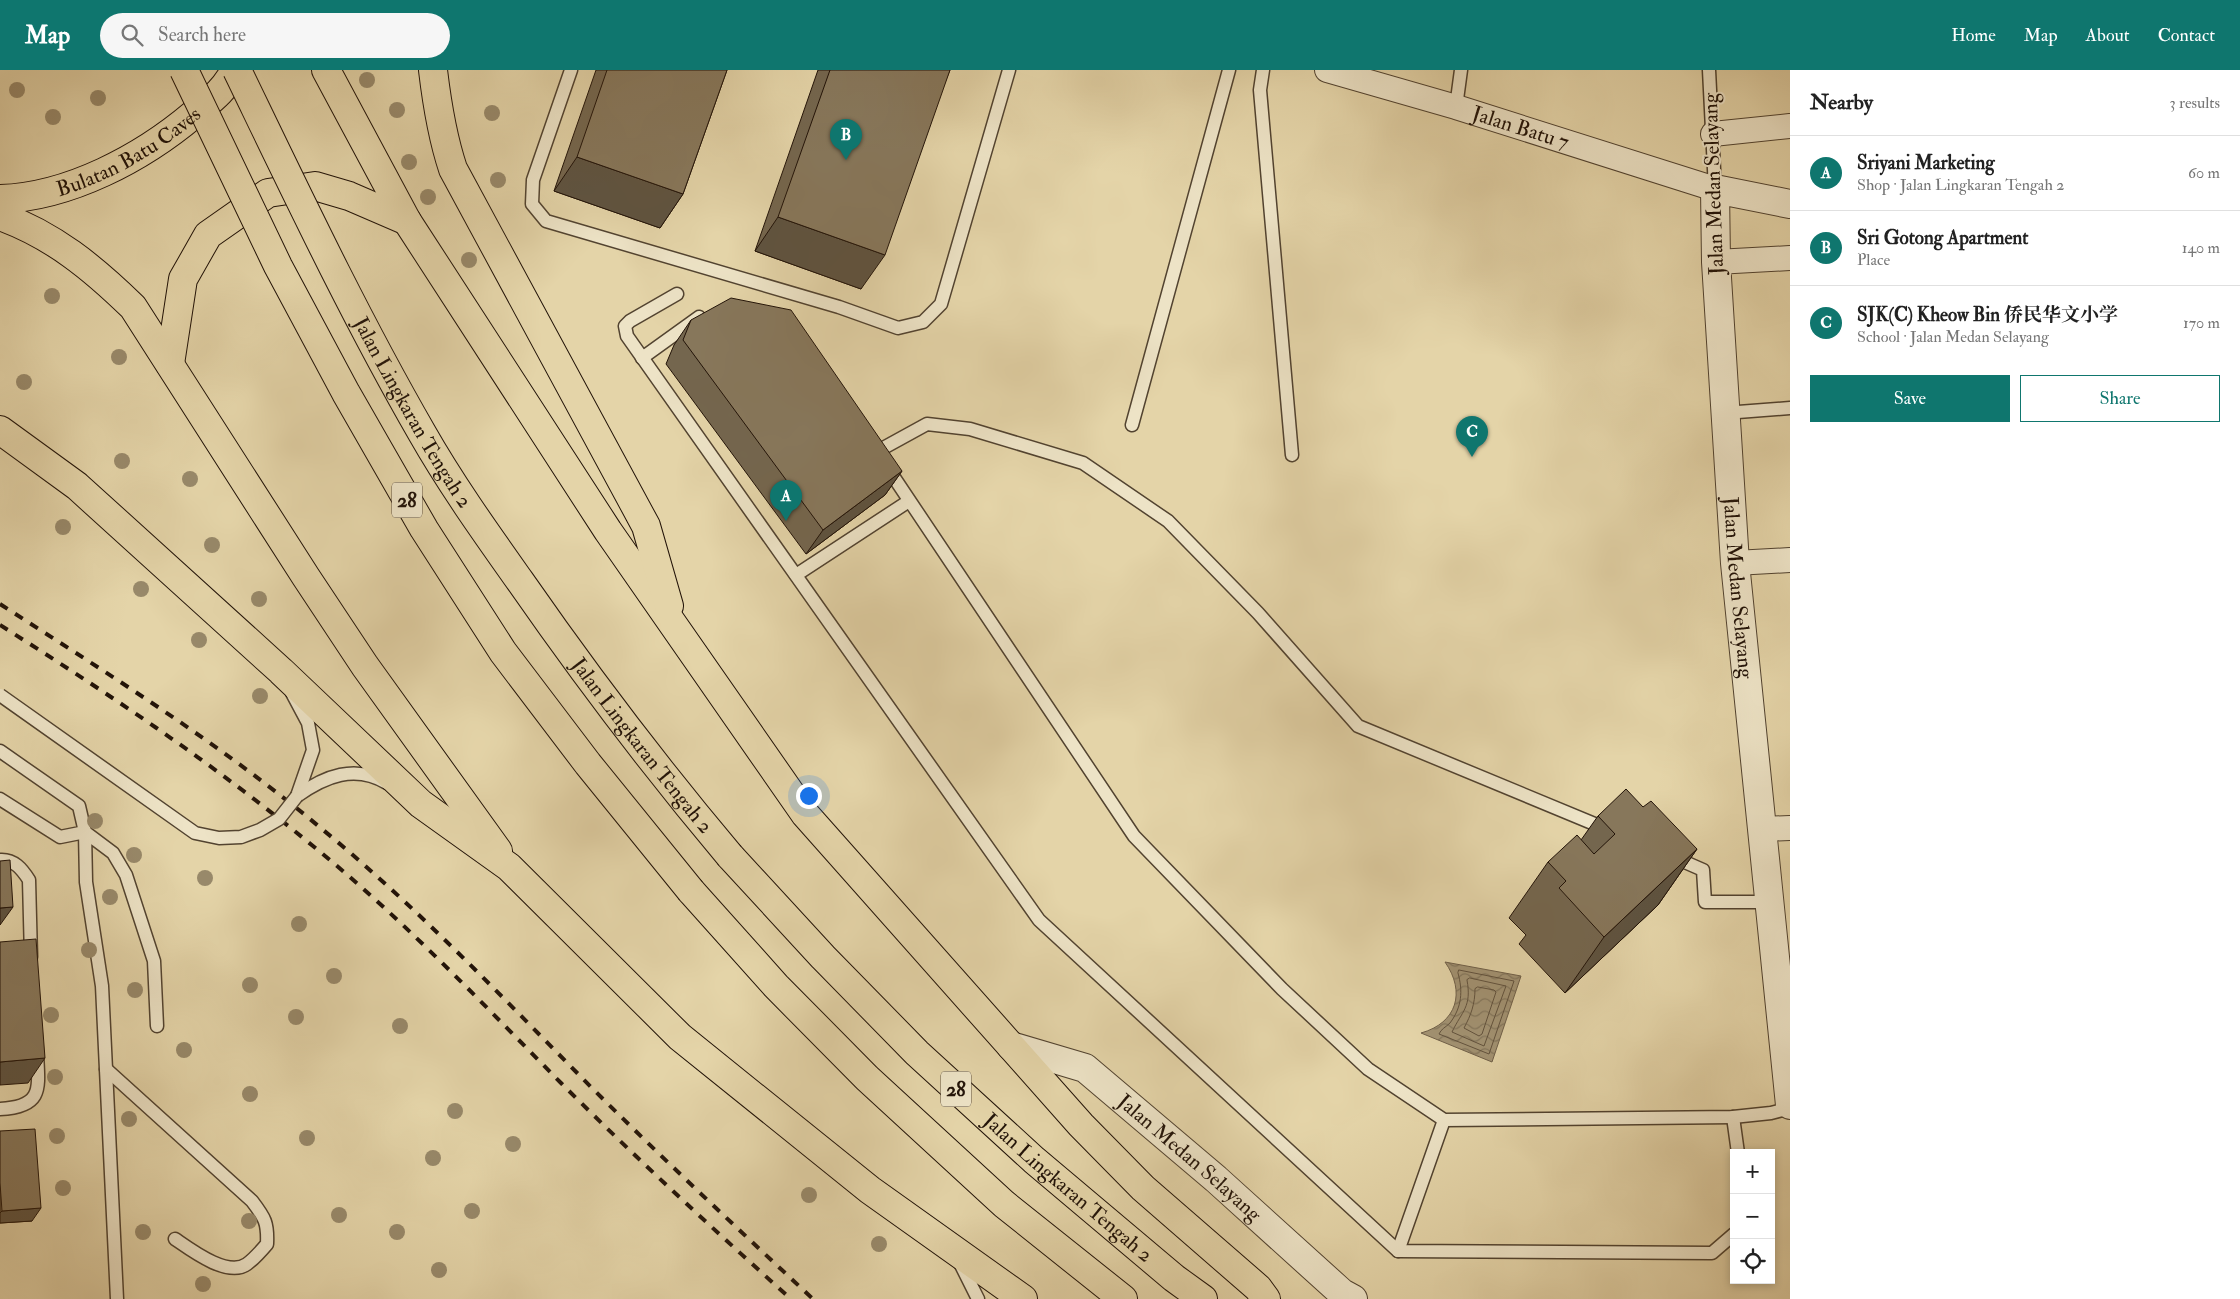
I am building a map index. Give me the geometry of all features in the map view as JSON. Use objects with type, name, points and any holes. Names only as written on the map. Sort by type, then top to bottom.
[{"type":"highway","name":"28","points":[[184,70],[278,266],[346,393],[424,529],[503,652],[588,764],[691,891],[776,986],[867,1078],[1004,1204],[1123,1299]]},
{"type":"highway","name":"Bulatan Batu Caves","points":[[0,199],[48,191],[85,181],[119,166],[171,134],[226,88],[236,70]]},
{"type":"highway","name":"Jalan Lingkaran Tengah 2","points":[[236,70],[319,239],[422,433],[476,519],[583,672],[679,796],[730,856],[823,957],[917,1052],[1034,1160],[1167,1272],[1203,1299]]},
{"type":"highway","points":[[326,70],[407,221],[608,530],[805,814],[1081,1125],[1143,1188],[1258,1288],[1266,1299]]},
{"type":"highway","points":[[433,70],[441,127],[453,169],[646,526],[675,626]]},
{"type":"highway","points":[[170,364],[183,279],[208,235],[268,193],[315,186],[349,196],[407,221]]},
{"type":"highway","points":[[0,216],[57,243],[97,272],[133,306],[365,666],[458,793],[509,867]]},
{"type":"highway","points":[[0,430],[77,486],[281,671],[420,804],[509,867],[680,1037],[870,1190],[1023,1299]]},
{"type":"street","name":"Jalan Batu 7","points":[[1327,70],[1456,107],[1715,189]]},
{"type":"street","points":[[1712,134],[1790,126]]},
{"type":"street","points":[[1715,189],[1790,204]]},
{"type":"street","name":"Jalan Medan Selayang","points":[[1715,189],[1716,262],[1735,563],[1770,902],[1784,1108]]},
{"type":"street","points":[[1716,262],[1790,258]]},
{"type":"street","points":[[1735,563],[1790,560]]},
{"type":"street","points":[[1762,829],[1790,828]]},
{"type":"street","name":"Jalan Medan Selayang","points":[[1010,1046],[1086,1068],[1216,1179],[1342,1293],[1352,1299]]},
{"type":"lane","points":[[571,70],[533,180],[532,204],[546,221],[839,307],[898,328],[923,322],[941,304],[1009,70]]},
{"type":"lane","points":[[1132,425],[1230,70]]},
{"type":"lane","points":[[1264,70],[1260,90],[1292,455]]},
{"type":"lane","points":[[1456,107],[1461,70]]},
{"type":"lane","name":"Jalan Medan Selayang","points":[[1708,70],[1715,189]]},
{"type":"lane","points":[[677,294],[630,321],[625,326],[627,336],[1039,920],[1398,1251],[1712,1253],[1730,1237]]},
{"type":"lane","points":[[642,358],[704,314],[712,312]]},
{"type":"lane","points":[[1725,413],[1790,408]]},
{"type":"lane","points":[[1622,836],[1358,726],[1258,613],[1168,521],[1084,463],[970,429],[927,424],[874,447],[1134,836],[1282,989],[1368,1069],[1444,1120],[1733,1117],[1784,1108]]},
{"type":"lane","points":[[796,575],[909,501]]},
{"type":"lane","points":[[281,671],[308,723],[313,750],[297,796]]},
{"type":"lane","points":[[0,695],[195,833],[219,838],[241,836],[260,830],[279,819],[297,796],[314,784],[332,775],[351,774],[377,778],[420,804]]},
{"type":"lane","points":[[0,751],[78,806],[85,832],[86,882],[102,986],[118,1299]]},
{"type":"lane","points":[[0,799],[60,837],[85,832],[113,853],[126,875],[154,961],[157,1026]]},
{"type":"lane","points":[[1658,851],[1704,870],[1705,902],[1770,902]]},
{"type":"lane","points":[[0,860],[8,859],[22,869],[29,880],[32,974]]},
{"type":"lane","points":[[15,947],[30,946]]},
{"type":"lane","points":[[0,1109],[29,1103],[38,1089],[36,1041]]},
{"type":"lane","points":[[106,1069],[252,1201],[264,1216],[268,1228],[267,1244],[246,1266],[230,1268],[210,1261],[175,1239]]},
{"type":"lane","points":[[1733,1117],[1737,1149]]},
{"type":"lane","points":[[1398,1251],[1444,1120]]},
{"type":"lane","points":[[952,1248],[978,1299]]},
{"type":"water","points":[[1445,962],[1521,976],[1492,1062],[1421,1033],[1443,1022],[1450,1014],[1454,1005],[1456,995],[1455,984]]},
{"type":"building","points":[[607,70],[727,70],[683,194],[577,157]]},
{"type":"building","points":[[830,70],[950,70],[885,255],[778,217]]},
{"type":"building","points":[[731,298],[791,310],[902,471],[823,530],[683,340],[691,320]]},
{"type":"building","points":[[1626,789],[1643,807],[1651,801],[1697,849],[1604,937],[1559,888],[1566,881],[1548,862],[1577,835],[1594,854],[1615,834],[1598,816]]},
{"type":"building","points":[[10,860],[13,907],[0,908],[0,861]]},
{"type":"building","points":[[36,939],[45,1058],[0,1062],[0,942]]},
{"type":"building","points":[[35,1129],[41,1208],[2,1211],[0,1131]]},
{"type":"railway","points":[[0,604],[124,684],[245,768],[358,859],[426,922],[646,1141],[813,1299]]},
{"type":"railway","points":[[0,625],[118,702],[196,756],[271,812],[342,870],[470,990],[646,1166],[791,1299]]},
{"type":"place","name":"Sri Gotong Apartment","points":[[846,160]]},
{"type":"place","name":"SJK(C) Kheow Bin 侨民华文小学","points":[[1472,457]]},
{"type":"place","name":"Sriyani Marketing","points":[[786,521]]}]
